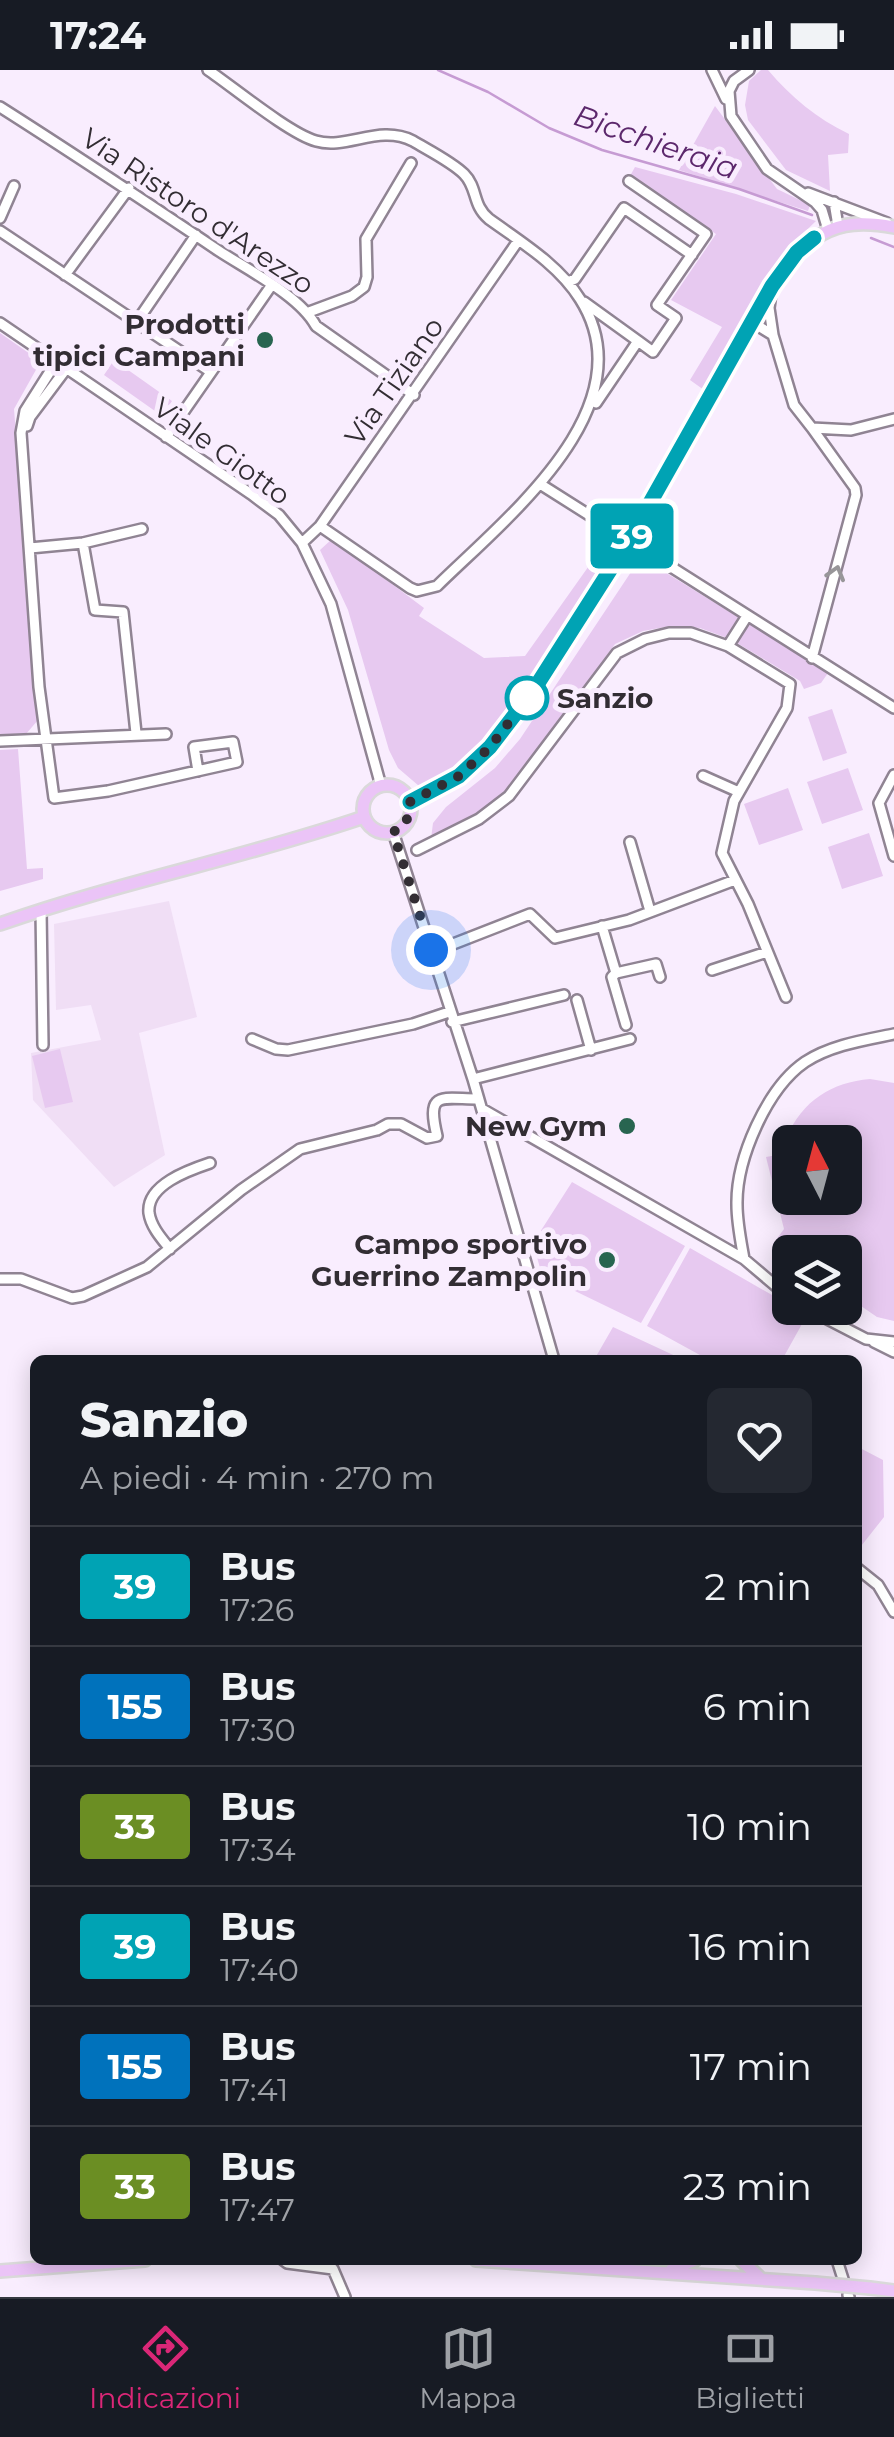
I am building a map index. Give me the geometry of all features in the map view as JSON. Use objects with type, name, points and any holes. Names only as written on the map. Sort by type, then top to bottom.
[{"type":"main road","points":[[410,802],[459,776],[490,747],[533,691],[628,542],[772,286],[797,252],[833,228],[872,223],[894,226]]},
{"type":"main road","points":[[381,786],[402,790],[410,802],[406,824],[393,832],[379,832],[364,817],[366,797],[381,786]]},
{"type":"main road","points":[[0,924],[364,817]]},
{"type":"main road","points":[[0,2271],[79,2265]]},
{"type":"main road","points":[[556,2265],[894,2291]]},
{"type":"main road","points":[[667,2272],[683,2265]]},
{"type":"main road","points":[[715,2265],[722,2276]]},
{"type":"main road","points":[[722,2276],[732,2265]]},
{"type":"main road","points":[[743,2265],[760,2278]]},
{"type":"street","points":[[208,70],[316,141],[392,134],[410,140],[465,174],[478,210],[568,282],[582,302],[598,356],[597,390],[584,420]]},
{"type":"street","points":[[712,70],[731,116],[767,169],[800,190],[822,210],[833,228]]},
{"type":"street","points":[[728,102],[734,81],[749,70]]},
{"type":"street","name":"Via Ristoro d'Arezzo","points":[[0,106],[129,188],[271,286],[308,312],[316,326],[414,394]]},
{"type":"street","points":[[308,312],[364,288],[366,239],[411,163]]},
{"type":"street","points":[[582,302],[654,352],[676,318],[657,305],[706,234],[628,181]]},
{"type":"street","points":[[0,218],[14,186]]},
{"type":"street","points":[[65,275],[129,188]]},
{"type":"street","points":[[800,190],[894,226]]},
{"type":"street","points":[[833,228],[834,202]]},
{"type":"street","points":[[568,282],[575,279],[624,208],[692,255]]},
{"type":"street","points":[[0,231],[212,372]]},
{"type":"street","points":[[138,320],[196,236]]},
{"type":"street","name":"Via Tiziano","points":[[302,542],[320,526],[518,241]]},
{"type":"street","points":[[166,437],[271,286]]},
{"type":"street","points":[[772,286],[769,308],[773,334],[794,404],[856,488],[812,658]]},
{"type":"street","name":"Viale Giotto","points":[[0,322],[279,516],[302,542],[332,604],[381,786]]},
{"type":"street","points":[[752,322],[773,334]]},
{"type":"street","points":[[320,526],[410,588],[427,590],[436,586],[540,484],[638,341]]},
{"type":"street","points":[[56,362],[24,411],[22,433],[54,798],[108,791],[237,762],[233,742],[194,747],[198,770]]},
{"type":"street","points":[[24,459],[30,416],[66,368]]},
{"type":"street","points":[[812,428],[851,430],[894,419]]},
{"type":"street","points":[[540,484],[894,708]]},
{"type":"street","points":[[30,548],[83,543],[142,528]]},
{"type":"street","points":[[83,543],[95,610],[123,612],[136,733]]},
{"type":"street","points":[[728,646],[747,616]]},
{"type":"street","points":[[417,850],[479,819],[509,796],[617,653],[668,633],[690,633],[728,646],[790,684],[787,708],[738,792],[727,820],[722,853],[786,997]]},
{"type":"street","points":[[0,742],[166,734]]},
{"type":"street","points":[[894,775],[879,803],[894,856]]},
{"type":"street","points":[[703,776],[738,792]]},
{"type":"street","points":[[435,789],[448,794]]},
{"type":"street","points":[[393,832],[473,1079],[553,1355]]},
{"type":"street","points":[[630,842],[650,911]]},
{"type":"street","points":[[448,946],[530,914],[555,938],[650,911],[735,880]]},
{"type":"street","points":[[41,910],[42,1045]]},
{"type":"street","points":[[602,926],[616,973]]},
{"type":"street","points":[[712,970],[767,952]]},
{"type":"street","points":[[626,1026],[612,977],[656,964],[660,977]]},
{"type":"street","points":[[252,1039],[288,1050],[564,995]]},
{"type":"street","points":[[577,1000],[592,1050]]},
{"type":"street","points":[[744,1259],[736,1203],[742,1168],[770,1100],[786,1078],[807,1060],[850,1043],[894,1034]]},
{"type":"street","points":[[473,1079],[630,1039]]},
{"type":"street","points":[[0,1279],[22,1279],[72,1298],[114,1284],[147,1267],[241,1190],[300,1148],[388,1124],[401,1124],[428,1138],[437,1136],[431,1111],[444,1097],[480,1104],[744,1259],[772,1283]]},
{"type":"street","points":[[170,1249],[153,1226],[149,1212],[152,1198],[181,1174],[210,1164]]},
{"type":"street","points":[[840,1325],[894,1352]]},
{"type":"street","points":[[866,1338],[894,1342]]},
{"type":"street","points":[[862,1572],[878,1585],[894,1612]]},
{"type":"street","points":[[296,2265],[333,2269],[345,2297]]},
{"type":"street","points":[[839,2265],[844,2279]]},
{"type":"shaded area","points":[[761,70],[768,70],[805,106],[849,134],[848,153],[828,155],[830,191],[786,170],[748,120],[745,105],[749,81]]},
{"type":"shaded area","points":[[715,106],[777,189],[810,205],[808,211],[679,170]]},
{"type":"shaded area","points":[[635,167],[736,194],[816,221],[786,250],[704,390],[690,380],[722,327],[671,300],[716,234],[630,176]]},
{"type":"shaded area","points":[[0,333],[33,356],[37,368],[14,409],[38,720],[26,734],[0,737]]},
{"type":"shaded area","points":[[114,360],[172,401],[162,416],[104,375]]},
{"type":"shaded area","points":[[332,539],[424,608],[419,616],[484,658],[525,656],[608,539],[616,545],[615,552],[490,736],[454,769],[419,786],[398,768],[389,750],[348,610],[320,550]]},
{"type":"shaded area","points":[[650,563],[738,617],[727,638],[700,628],[671,626],[643,631],[615,644],[513,785],[489,806],[431,839],[433,823],[446,807],[495,768],[520,739],[635,566]]},
{"type":"shaded area","points":[[750,623],[828,673],[821,683],[804,689],[800,681],[737,643]]},
{"type":"shaded area","points":[[832,709],[847,753],[823,761],[808,717]]},
{"type":"shaded area","points":[[18,749],[27,869],[43,868],[43,879],[0,891],[0,750]]},
{"type":"shaded area","points":[[848,768],[863,810],[822,824],[807,782]]},
{"type":"shaded area","points":[[788,788],[803,830],[759,845],[744,804]]},
{"type":"shaded area","points":[[869,833],[883,876],[842,889],[828,847]]},
{"type":"shaded area","points":[[169,901],[197,1017],[139,1033],[165,1155],[114,1187],[33,1100],[31,1053],[101,1040],[91,1005],[56,1010],[54,924]]},
{"type":"shaded area","points":[[60,1049],[73,1102],[45,1108],[32,1056]]},
{"type":"shaded area","points":[[870,1079],[894,1083],[894,1321],[877,1317],[862,1307],[862,1235],[780,1235],[784,1229],[780,1215],[862,1215],[862,1125],[793,1125],[810,1104],[843,1084]]},
{"type":"shaded area","points":[[772,1156],[772,1181],[766,1157]]},
{"type":"shaded area","name":"Campo sportivo Guerrino Zampolin","points":[[572,1182],[685,1246],[641,1323],[542,1275],[533,1243]]},
{"type":"shaded area","points":[[690,1248],[772,1295],[772,1325],[801,1325],[785,1355],[700,1355],[647,1326]]},
{"type":"shaded area","points":[[613,1327],[673,1355],[597,1355]]},
{"type":"shaded area","points":[[862,1449],[883,1460],[884,1517],[862,1545]]},
{"type":"waterway","name":"Bicchieraia","points":[[438,70],[488,92],[549,128],[602,150],[739,189],[812,215]]},
{"type":"waterway","name":"Bicchieraia","points":[[871,238],[894,247]]},
{"type":"bus line","name":"39","points":[[410,802],[459,776],[490,747],[533,691],[628,542],[772,286],[797,252],[814,238]]},
{"type":"place","name":"Prodotti tipici Campani","points":[[265,340]]},
{"type":"place","name":"Sanzio","points":[[527,698]]},
{"type":"place","name":"New Gym","points":[[627,1126]]},
{"type":"place","name":"Campo sportivo Guerrino Zampolin","points":[[607,1260]]},
{"type":"route","points":[[431,950],[393,832],[410,817],[410,802],[459,776],[490,747],[533,691],[527,698]]}]
